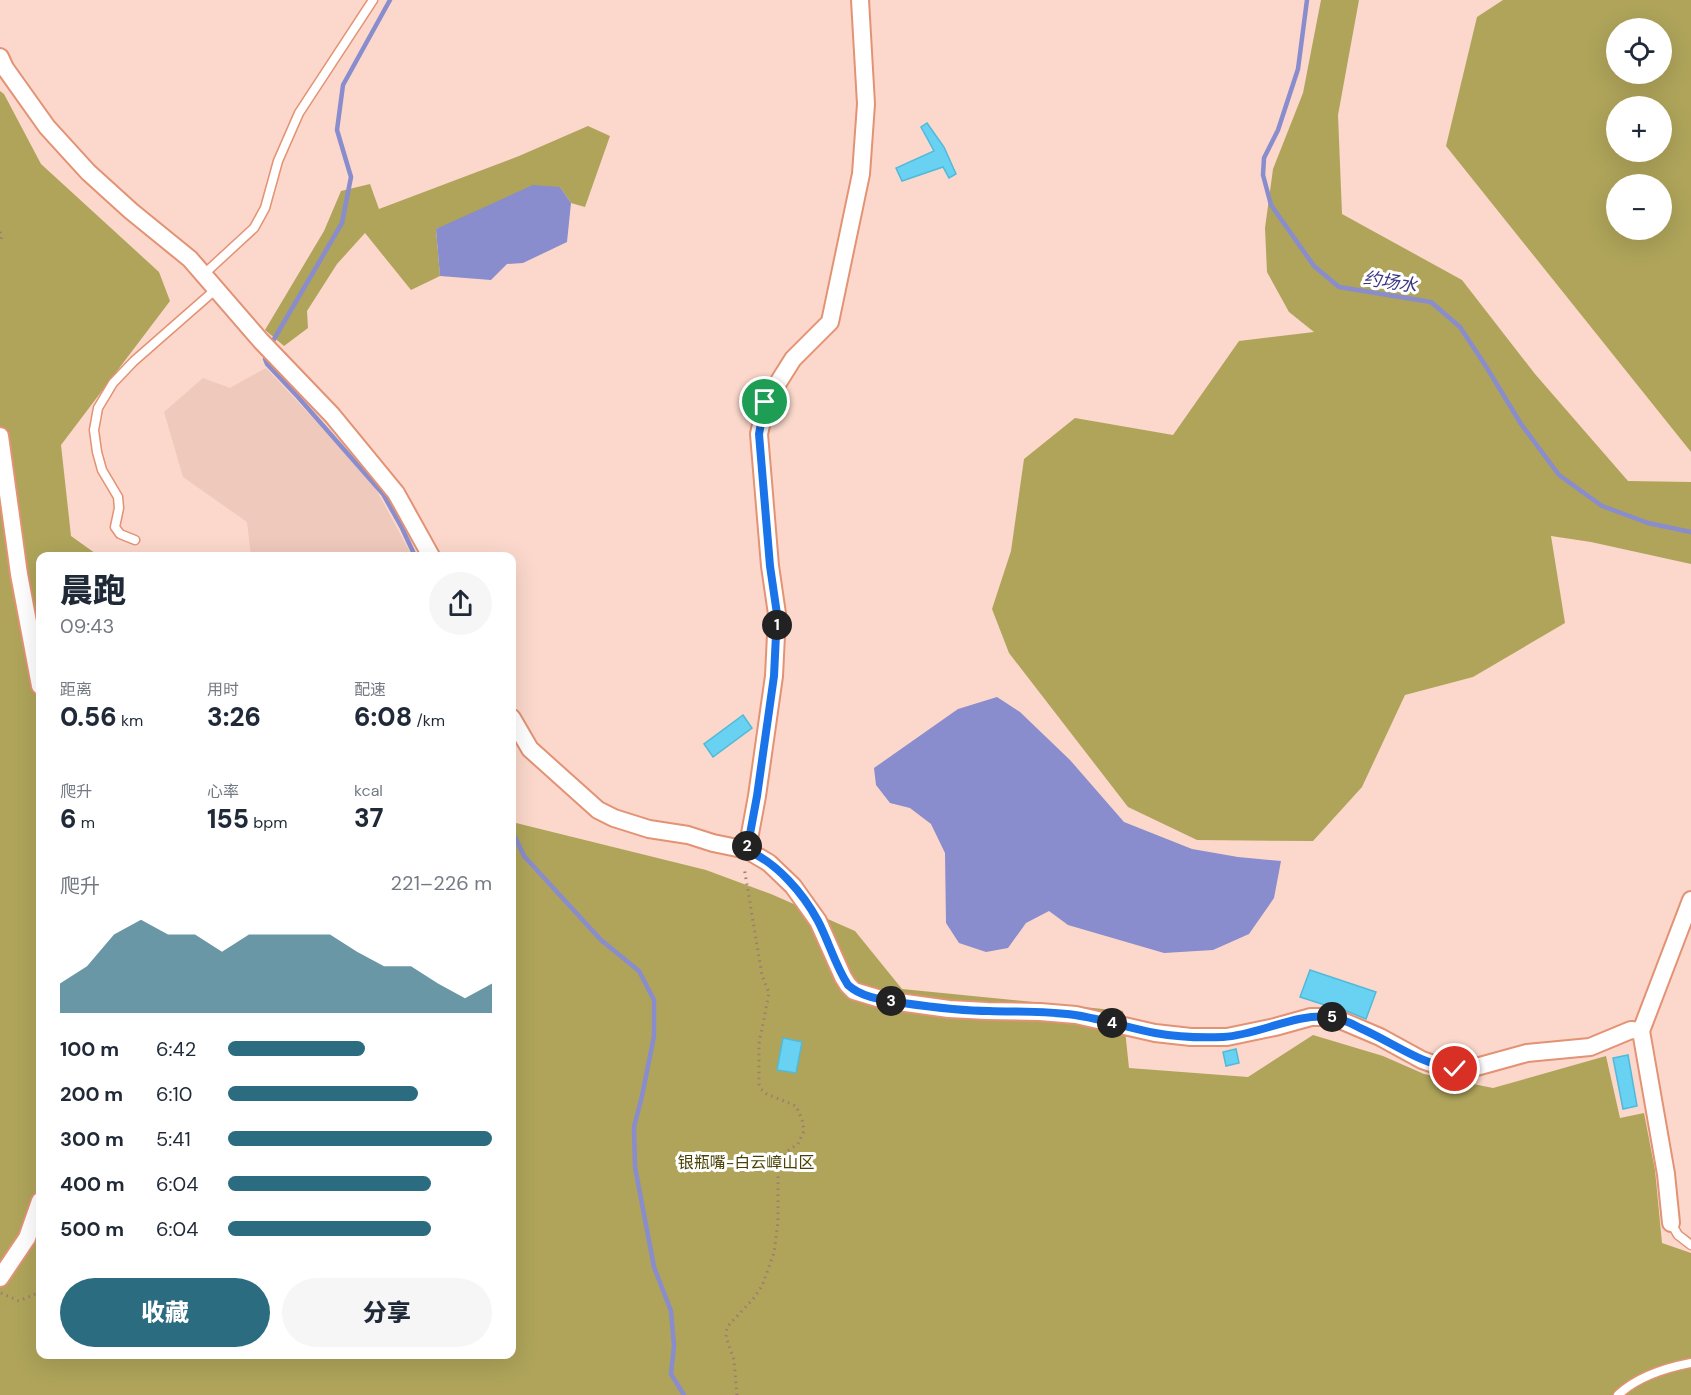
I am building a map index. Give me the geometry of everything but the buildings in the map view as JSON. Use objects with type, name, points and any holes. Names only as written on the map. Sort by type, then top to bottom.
[{"type":"street","points":[[747,850],[774,676],[777,614],[770,566],[759,434],[765,402],[793,359],[830,322],[861,174],[866,104],[860,0]]},
{"type":"street","points":[[2,66],[47,127],[87,172],[190,259],[261,341],[332,415],[396,493],[429,552]]},
{"type":"street","points":[[0,436],[19,574],[36,665]]},
{"type":"street","points":[[516,725],[530,749],[598,810],[614,819],[747,850],[769,863],[793,886],[818,921],[848,985],[854,991],[884,1000],[949,1009],[1040,1011],[1076,1015],[1155,1033],[1191,1037],[1227,1037],[1311,1017],[1333,1017],[1374,1034],[1422,1060],[1455,1069],[1469,1069],[1527,1053],[1590,1047],[1631,1030],[1641,1031]]},
{"type":"street","points":[[1671,1223],[1666,1174],[1641,1031],[1691,900]]},
{"type":"street","points":[[0,1278],[27,1238],[36,1212]]},
{"type":"lane","points":[[203,275],[254,228],[264,208],[278,161],[299,113],[373,0]]},
{"type":"lane","points":[[135,540],[120,534],[115,527],[119,508],[118,497],[102,470],[97,452],[94,430],[98,408],[113,383],[134,361],[215,290]]},
{"type":"lane","points":[[1671,1223],[1678,1235],[1691,1245]]},
{"type":"lane","points":[[1618,1395],[1629,1385],[1645,1377],[1691,1363]]},
{"type":"path","points":[[0,232],[2,236],[0,243]]},
{"type":"path","points":[[737,1395],[734,1360],[726,1337],[727,1327],[762,1286],[774,1252],[778,1222],[778,1172],[786,1152],[798,1144],[804,1131],[796,1106],[767,1094],[759,1084],[759,1044],[769,993],[762,975],[759,946],[744,871],[743,858],[747,850]]},
{"type":"path","points":[[0,1292],[19,1301],[36,1294]]},
{"type":"shaded area","points":[[266,368],[371,480],[410,552],[251,552],[247,522],[183,477],[164,412],[203,378],[230,388]]},
{"type":"green space","points":[[1321,0],[1359,0],[1338,115],[1342,214],[1462,280],[1535,374],[1628,481],[1691,482],[1691,564],[1591,542],[1551,536],[1565,623],[1473,677],[1405,695],[1362,787],[1313,841],[1197,840],[1128,807],[1009,653],[992,609],[1011,551],[1024,459],[1075,418],[1173,435],[1239,341],[1314,332],[1289,312],[1267,272],[1265,228],[1273,169],[1303,93]]},
{"type":"green space","points":[[1503,0],[1691,0],[1691,452],[1446,146],[1477,17]]},
{"type":"green space","name":"银瓶嘴-白云嶂山区","points":[[0,91],[4,94],[41,164],[159,272],[170,301],[61,445],[71,536],[93,552],[36,552],[36,1359],[516,1359],[516,823],[706,870],[771,894],[855,931],[902,989],[1123,1011],[1129,1068],[1248,1077],[1313,1035],[1383,1056],[1424,1074],[1493,1088],[1606,1056],[1620,1118],[1644,1113],[1655,1170],[1662,1243],[1691,1253],[1691,1395],[0,1395]]},
{"type":"green space","points":[[588,126],[610,136],[585,207],[571,203],[560,187],[436,229],[440,276],[411,290],[365,233],[337,264],[307,311],[308,328],[284,346],[265,330],[324,231],[341,191],[370,184],[379,209],[519,156]]},
{"type":"water","points":[[533,185],[560,187],[571,203],[567,242],[523,263],[507,264],[491,280],[440,276],[436,229]]},
{"type":"water","points":[[997,697],[1020,712],[1070,760],[1124,822],[1192,849],[1281,861],[1274,898],[1249,934],[1213,950],[1164,953],[1068,925],[1049,911],[1026,923],[1008,948],[986,952],[959,943],[946,923],[945,853],[931,824],[910,808],[890,803],[876,785],[874,768],[958,709]]},
{"type":"waterway","points":[[270,346],[342,223],[351,177],[337,130],[343,85],[390,0]]},
{"type":"waterway","name":"约场水","points":[[1307,0],[1298,69],[1278,130],[1264,158],[1263,175],[1271,205],[1314,266],[1339,287],[1431,302],[1460,327],[1521,424],[1559,475],[1602,506],[1648,523],[1691,532]]},
{"type":"waterway","points":[[267,354],[265,359],[267,364],[383,494],[413,552]]},
{"type":"waterway","points":[[516,839],[524,856],[601,940],[639,971],[654,1000],[654,1036],[634,1127],[635,1167],[654,1267],[671,1311],[674,1346],[671,1374],[684,1395]]},
{"type":"route","points":[[765,402],[759,434],[770,566],[777,614],[774,676],[747,850],[782,874],[808,905],[818,921],[843,977],[854,991],[884,1000],[949,1009],[1040,1011],[1076,1015],[1155,1033],[1191,1037],[1227,1037],[1311,1017],[1333,1017],[1368,1031],[1422,1060],[1455,1069]]}]
